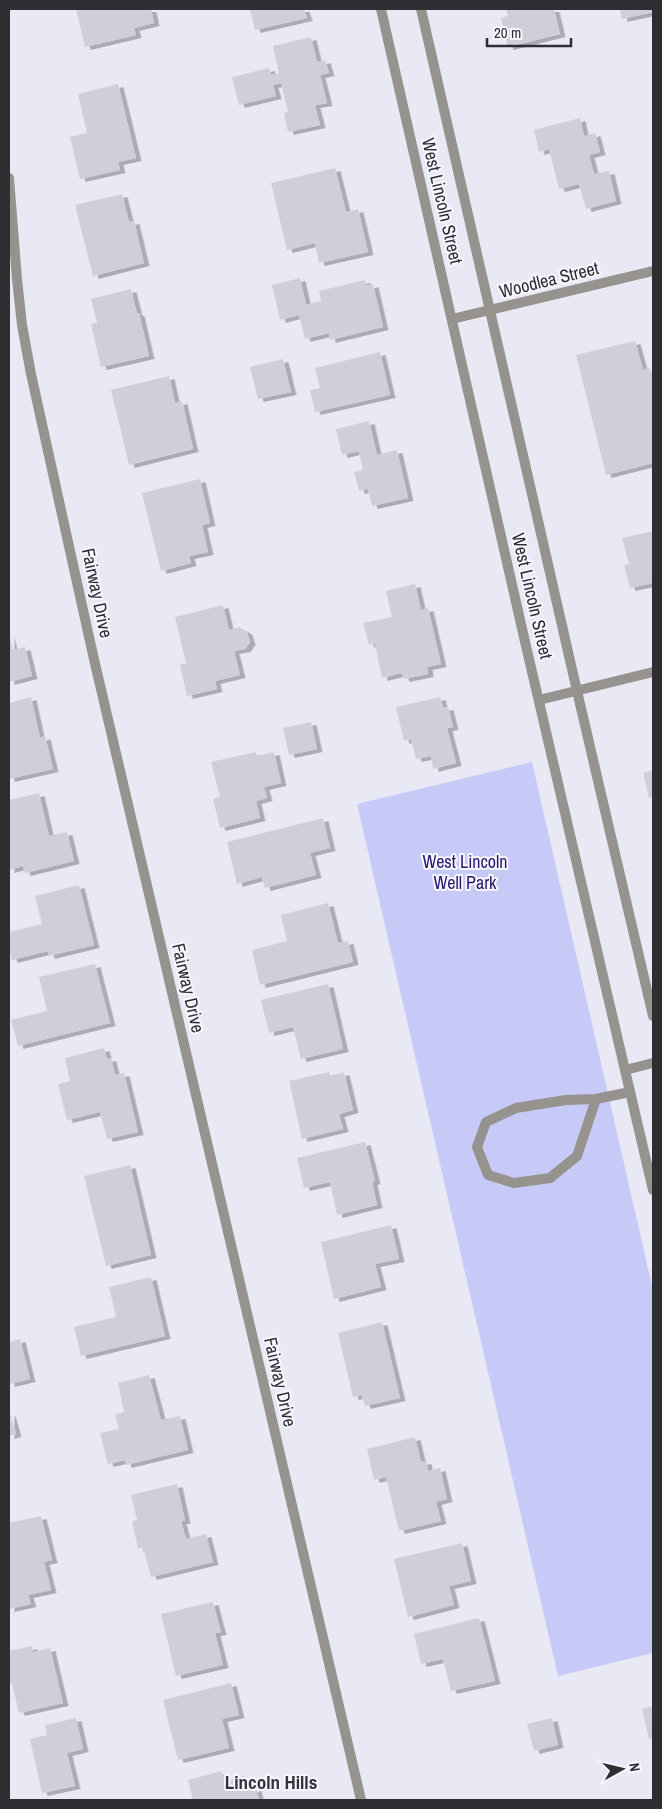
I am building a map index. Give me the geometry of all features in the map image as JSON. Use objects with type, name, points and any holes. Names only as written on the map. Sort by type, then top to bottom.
[{"type":"street","name":"West Lincoln Street","points":[[381,9],[653,1190]]},
{"type":"street","name":"West Lincoln Street","points":[[421,9],[653,1016]]},
{"type":"street","name":"Fairway Drive","points":[[9,178],[22,325],[31,374],[95,664],[361,1800]]},
{"type":"street","name":"Woodlea Street","points":[[452,319],[653,271]]},
{"type":"street","points":[[539,700],[653,672]]},
{"type":"street","points":[[625,1070],[653,1063]]},
{"type":"street","points":[[596,1099],[577,1156],[550,1178],[514,1183],[488,1175],[477,1148],[486,1122],[516,1108],[566,1100],[596,1099],[630,1092]]},
{"type":"green space","name":"West Lincoln Well Park","points":[[532,762],[653,1290],[653,1653],[558,1676],[357,804]]},
{"type":"building","points":[[76,9],[151,9],[154,23],[134,28],[136,35],[85,47]]},
{"type":"building","points":[[250,9],[304,9],[307,18],[255,30]]},
{"type":"building","points":[[506,9],[554,9],[560,34],[508,47],[501,18],[508,16]]},
{"type":"building","points":[[620,9],[653,9],[653,12],[622,19]]},
{"type":"building","points":[[311,37],[317,62],[325,60],[329,73],[320,75],[327,103],[315,105],[320,125],[288,132],[284,113],[288,112],[281,83],[273,85],[276,96],[239,105],[232,77],[269,68],[271,75],[279,73],[273,46]]},
{"type":"building","points":[[118,84],[136,158],[118,162],[120,170],[80,179],[70,137],[87,133],[78,94]]},
{"type":"building","points":[[580,118],[584,136],[595,133],[600,152],[589,155],[594,174],[609,171],[616,201],[586,209],[579,184],[559,189],[549,149],[539,152],[534,130]]},
{"type":"building","points":[[335,168],[346,212],[358,209],[368,252],[319,263],[315,243],[287,250],[271,183]]},
{"type":"building","points":[[122,194],[129,222],[134,221],[144,263],[93,276],[75,205]]},
{"type":"building","points":[[300,278],[306,305],[321,301],[319,291],[365,280],[366,286],[373,284],[383,327],[330,340],[329,333],[305,339],[299,315],[280,320],[272,285]]},
{"type":"building","points":[[131,289],[149,356],[101,367],[91,324],[97,323],[91,299]]},
{"type":"building","points":[[635,341],[643,370],[650,368],[653,381],[653,463],[606,475],[576,355]]},
{"type":"building","points":[[380,352],[390,395],[315,412],[310,390],[320,388],[315,368]]},
{"type":"building","points":[[283,359],[291,392],[258,399],[250,367]]},
{"type":"building","points":[[169,376],[175,403],[182,401],[193,449],[129,465],[111,390]]},
{"type":"building","points":[[369,421],[377,455],[397,450],[408,498],[372,506],[368,489],[359,491],[354,472],[363,470],[359,451],[342,455],[336,429]]},
{"type":"building","points":[[200,479],[210,523],[202,525],[208,552],[189,556],[191,563],[161,571],[142,493]]},
{"type":"building","points":[[653,531],[653,583],[630,588],[624,565],[629,564],[622,538]]},
{"type":"building","points":[[415,584],[421,610],[428,608],[441,664],[427,667],[428,674],[404,679],[402,673],[382,678],[375,643],[369,645],[363,623],[392,617],[386,591]]},
{"type":"building","points":[[223,605],[229,630],[239,627],[247,632],[250,642],[245,649],[234,651],[240,675],[215,681],[217,689],[187,696],[180,665],[186,663],[175,617]]},
{"type":"building","points":[[9,635],[13,650],[25,647],[32,676],[9,682]]},
{"type":"building","points":[[31,697],[40,738],[45,736],[53,769],[9,779],[9,703]]},
{"type":"building","points":[[440,697],[443,708],[448,707],[453,727],[447,728],[456,763],[433,769],[431,756],[416,759],[411,739],[404,741],[396,707]]},
{"type":"building","points":[[311,722],[317,749],[289,755],[283,728]]},
{"type":"building","points":[[256,752],[257,756],[274,752],[281,783],[264,787],[267,798],[256,801],[260,818],[220,828],[213,799],[220,797],[211,762]]},
{"type":"building","points":[[653,770],[653,797],[649,798],[643,773]]},
{"type":"building","points":[[39,793],[49,836],[67,832],[74,861],[25,873],[23,866],[9,870],[9,800]]},
{"type":"building","points":[[323,818],[330,848],[310,853],[316,875],[265,888],[262,877],[237,884],[227,842]]},
{"type":"building","points":[[79,885],[94,945],[49,956],[48,951],[12,960],[9,932],[42,924],[35,896]]},
{"type":"building","points":[[328,903],[338,943],[348,941],[353,962],[260,985],[252,950],[287,941],[281,915]]},
{"type":"building","points":[[95,964],[110,1023],[18,1046],[11,1020],[47,1011],[39,977]]},
{"type":"building","points":[[328,984],[343,1049],[301,1059],[293,1027],[269,1033],[261,1000]]},
{"type":"building","points":[[104,1048],[107,1059],[111,1058],[115,1075],[124,1073],[138,1132],[107,1139],[100,1112],[67,1120],[58,1084],[70,1081],[65,1058]]},
{"type":"building","points":[[329,1072],[330,1076],[344,1072],[353,1110],[339,1114],[343,1129],[302,1139],[289,1081]]},
{"type":"building","points":[[365,1142],[375,1181],[372,1182],[377,1205],[337,1215],[330,1182],[304,1188],[297,1158]]},
{"type":"building","points":[[130,1165],[151,1255],[106,1266],[84,1176]]},
{"type":"building","points":[[391,1225],[399,1259],[375,1264],[381,1287],[334,1299],[321,1242]]},
{"type":"building","points":[[151,1277],[165,1336],[81,1356],[74,1327],[116,1317],[109,1287]]},
{"type":"building","points":[[382,1322],[400,1398],[365,1406],[362,1395],[353,1397],[338,1333]]},
{"type":"building","points":[[20,1339],[30,1379],[9,1384],[9,1342]]},
{"type":"building","points":[[149,1375],[161,1420],[180,1416],[188,1450],[126,1465],[125,1460],[108,1464],[100,1433],[119,1429],[115,1414],[124,1412],[118,1383]]},
{"type":"building","points":[[9,1414],[16,1434],[9,1436]]},
{"type":"building","points":[[415,1437],[421,1462],[426,1461],[428,1471],[440,1468],[447,1499],[436,1502],[441,1521],[399,1531],[386,1477],[374,1480],[367,1449]]},
{"type":"building","points":[[177,1484],[185,1521],[181,1521],[186,1539],[206,1534],[213,1562],[151,1577],[143,1547],[138,1549],[132,1521],[137,1520],[131,1495]]},
{"type":"building","points":[[41,1516],[52,1560],[44,1562],[51,1590],[28,1595],[31,1604],[9,1609],[9,1523]]},
{"type":"building","points":[[462,1543],[471,1581],[449,1586],[454,1605],[408,1617],[394,1559]]},
{"type":"building","points":[[213,1602],[221,1632],[215,1633],[223,1665],[176,1676],[161,1614]]},
{"type":"building","points":[[479,1618],[495,1681],[451,1691],[443,1659],[421,1664],[414,1634]]},
{"type":"building","points":[[32,1646],[33,1652],[50,1648],[63,1703],[19,1713],[12,1683],[9,1684],[9,1651]]},
{"type":"building","points":[[231,1683],[239,1715],[222,1719],[229,1748],[178,1760],[163,1700]]},
{"type":"building","points":[[653,1706],[653,1738],[649,1739],[642,1709]]},
{"type":"building","points":[[76,1718],[83,1749],[67,1753],[75,1786],[42,1793],[30,1739],[47,1735],[45,1725]]},
{"type":"building","points":[[552,1718],[558,1745],[534,1751],[527,1724]]},
{"type":"building","points":[[222,1771],[224,1781],[244,1776],[248,1790],[256,1788],[259,1800],[193,1800],[188,1780]]},
{"type":"district","name":"Lincoln Hills","points":[[271,1782]]}]
